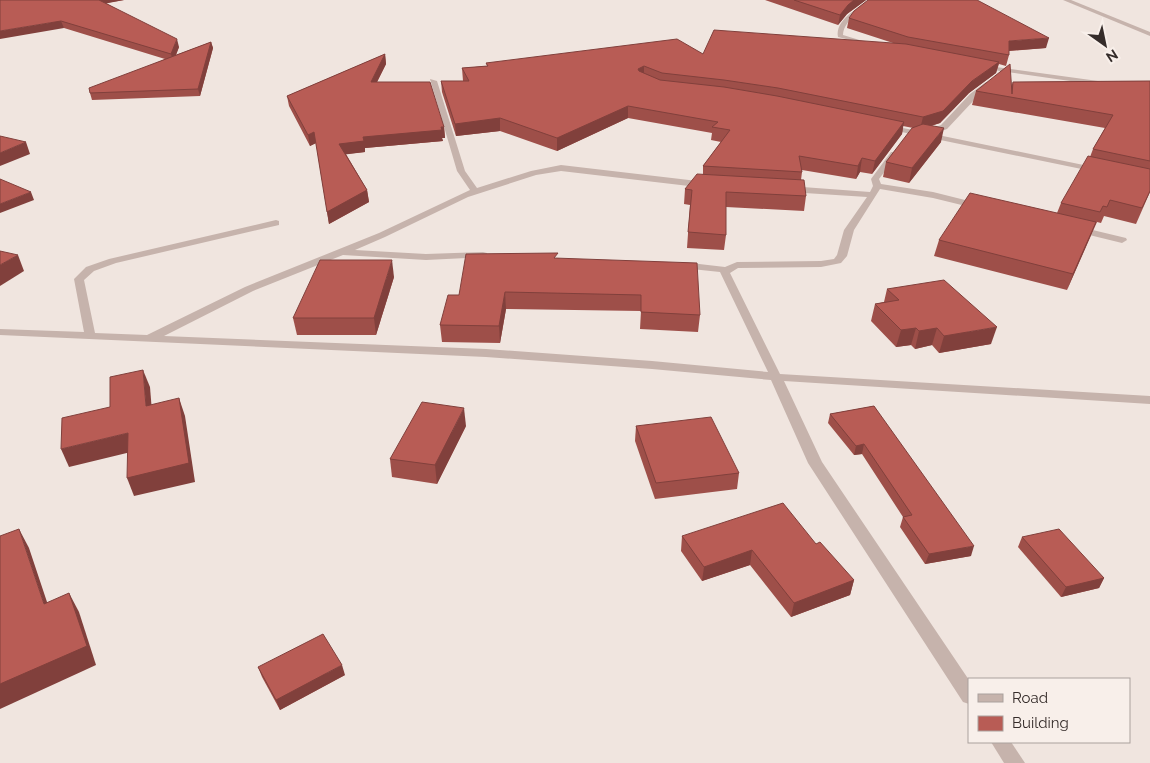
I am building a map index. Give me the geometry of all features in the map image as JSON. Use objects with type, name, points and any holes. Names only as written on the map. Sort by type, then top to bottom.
[{"type":"street","points":[[870,45],[848,40],[840,36],[840,31],[843,23],[872,0]]},
{"type":"street","points":[[1066,0],[1150,34]]},
{"type":"street","points":[[974,66],[1004,72],[1103,84]]},
{"type":"street","points":[[672,265],[727,270],[737,265],[821,264],[837,261],[842,256],[849,230],[875,191],[876,179],[902,142],[944,127],[973,96],[1004,72]]},
{"type":"street","points":[[433,81],[462,170],[475,191]]},
{"type":"street","points":[[874,124],[1108,173]]},
{"type":"street","points":[[150,338],[250,289],[390,232],[475,191],[534,173],[561,168],[718,186]]},
{"type":"street","points":[[780,189],[875,191],[933,195],[992,209]]},
{"type":"street","points":[[90,335],[79,279],[90,269],[143,254],[276,223]]},
{"type":"street","points":[[1067,227],[1122,240]]},
{"type":"street","points":[[342,252],[426,257],[492,255]]},
{"type":"street","points":[[727,270],[725,274],[729,284],[776,377],[815,463],[968,694]]},
{"type":"street","points":[[0,332],[486,353],[652,365],[776,377],[1150,400]]},
{"type":"street","points":[[1001,743],[1015,763]]},
{"type":"building","points":[[0,0],[99,0],[177,39],[171,54],[61,21],[0,31]]},
{"type":"building","points":[[794,0],[854,0],[840,15]]},
{"type":"building","points":[[868,0],[977,0],[1049,38],[1009,41],[1009,55],[908,37],[849,18],[854,11]]},
{"type":"building","points":[[714,30],[906,44],[999,62],[972,81],[943,111],[923,117],[778,88],[662,73],[644,66],[638,69],[660,80],[724,87],[777,96],[904,122],[875,161],[862,158],[858,166],[799,156],[802,172],[703,166],[730,130],[712,127],[718,122],[628,106],[557,138],[500,118],[455,124],[441,81],[469,81],[462,68],[488,66],[486,63],[677,39],[703,54]]},
{"type":"building","points":[[211,42],[198,89],[90,93],[89,88]]},
{"type":"building","points":[[385,54],[371,82],[430,82],[444,127],[441,127],[442,130],[363,137],[364,141],[339,144],[367,190],[327,212],[314,132],[308,135],[287,96]]},
{"type":"building","points":[[1010,64],[1012,94],[1013,82],[1150,81],[1150,161],[1093,149],[1113,115],[976,91]]},
{"type":"building","points":[[923,124],[944,128],[912,168],[886,162],[912,128]]},
{"type":"building","points":[[0,136],[26,142],[0,153]]},
{"type":"building","points":[[1088,156],[1150,169],[1150,191],[1142,208],[1110,200],[1107,207],[1103,206],[1100,212],[1061,203]]},
{"type":"building","points":[[697,174],[804,180],[806,196],[726,192],[726,235],[688,232],[692,190],[685,189]]},
{"type":"building","points":[[0,179],[31,192],[0,204]]},
{"type":"building","points":[[970,193],[1096,222],[1073,274],[939,240]]},
{"type":"building","points":[[0,251],[18,255],[0,265]]},
{"type":"building","points":[[558,253],[554,258],[697,263],[700,315],[641,312],[641,295],[505,292],[499,326],[440,325],[448,295],[459,295],[466,254]]},
{"type":"building","points":[[320,260],[392,260],[374,318],[293,318]]},
{"type":"building","points":[[944,280],[997,327],[944,336],[937,328],[919,331],[916,328],[901,330],[875,304],[899,300],[887,289]]},
{"type":"building","points":[[143,370],[146,406],[179,398],[189,463],[127,478],[128,433],[61,449],[62,418],[110,407],[110,377]]},
{"type":"building","points":[[422,402],[464,408],[435,465],[390,459]]},
{"type":"building","points":[[874,406],[974,546],[929,554],[903,517],[912,515],[864,444],[856,446],[830,414]]},
{"type":"building","points":[[711,417],[739,473],[656,483],[636,426]]},
{"type":"building","points":[[783,503],[816,544],[820,542],[854,580],[794,603],[752,550],[704,567],[682,536]]},
{"type":"building","points":[[19,529],[44,604],[69,593],[87,646],[0,684],[0,536]]},
{"type":"building","points":[[1059,529],[1104,578],[1066,587],[1022,537]]},
{"type":"building","points":[[323,634],[342,665],[276,700],[258,667]]}]
